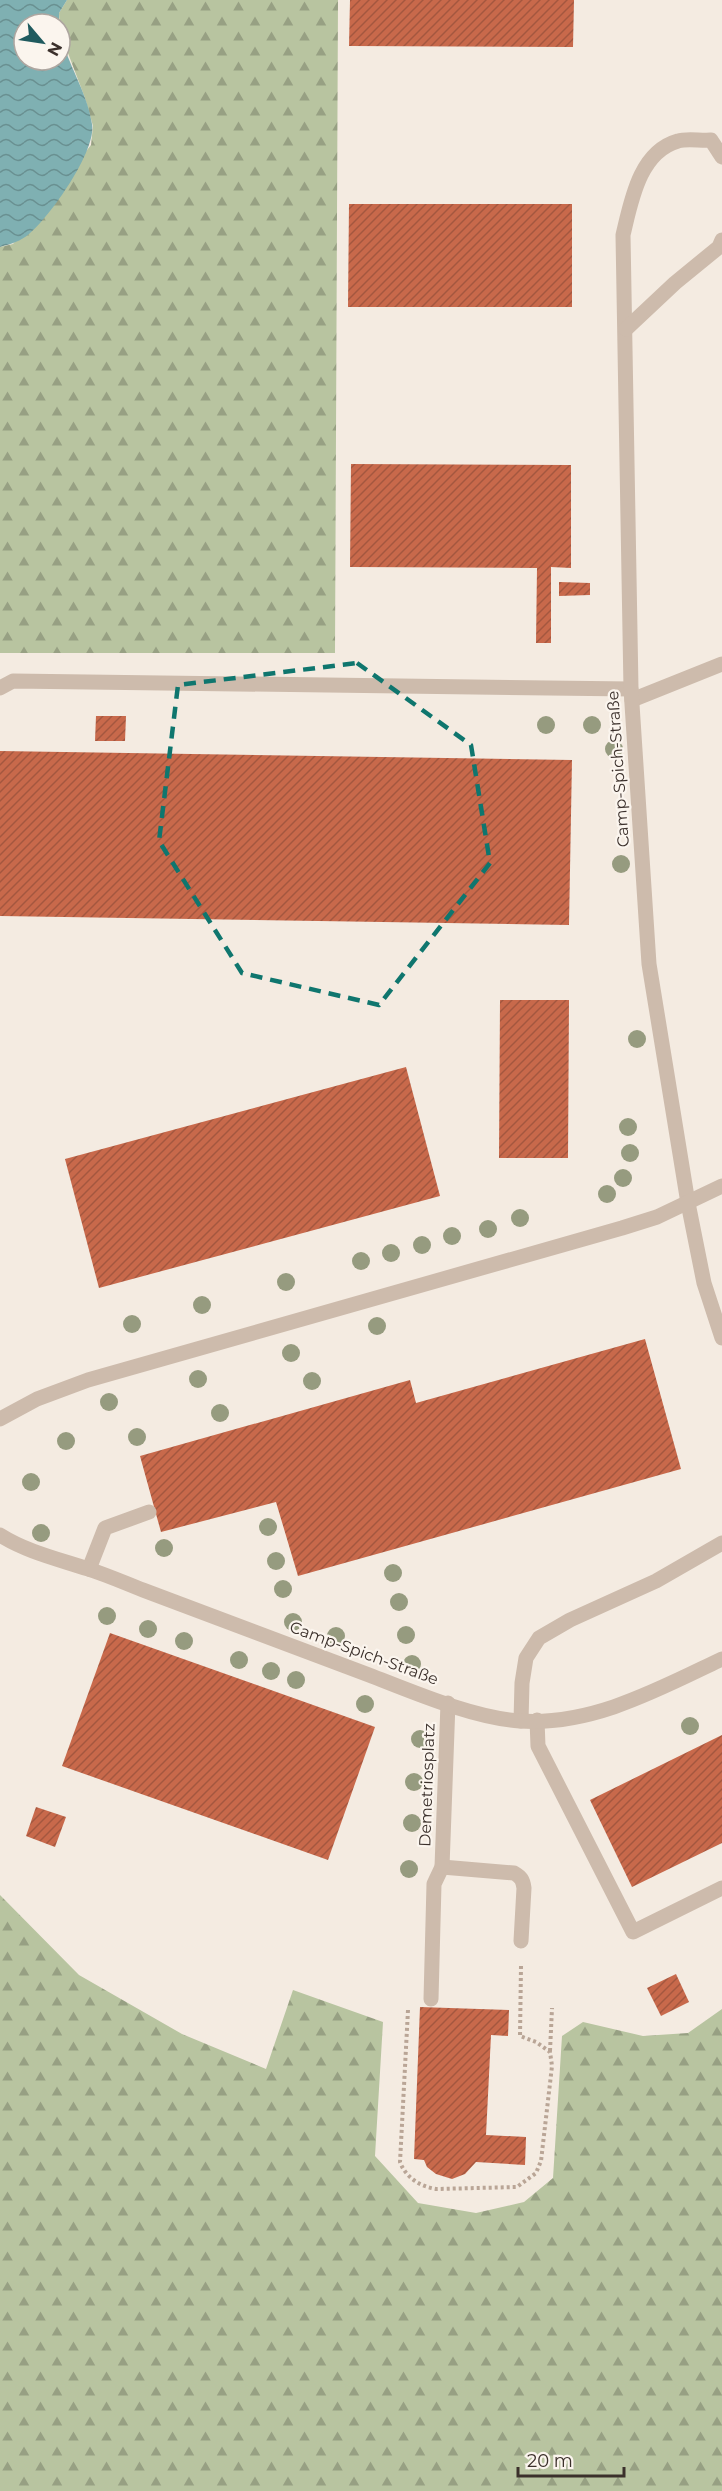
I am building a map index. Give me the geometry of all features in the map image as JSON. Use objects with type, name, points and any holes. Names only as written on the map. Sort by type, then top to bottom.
[{"type":"street","name":"Camp-Spich-Straße","points":[[722,158],[711,140],[678,141],[653,155],[633,192],[623,235],[631,695],[649,964],[688,1203],[704,1283],[722,1338]]},
{"type":"street","points":[[626,329],[719,246],[722,240]]},
{"type":"street","points":[[0,688],[13,681],[631,695],[722,664]]},
{"type":"street","points":[[0,1419],[37,1399],[88,1380],[622,1228],[657,1217],[722,1186]]},
{"type":"street","points":[[88,1569],[105,1528],[149,1512]]},
{"type":"street","name":"Camp-Spich-Straße","points":[[0,1534],[20,1548],[88,1569],[448,1703],[487,1715],[521,1721],[560,1719],[639,1699],[722,1659]]},
{"type":"street","points":[[521,1721],[522,1683],[526,1658],[538,1638],[570,1620],[656,1581],[722,1543]]},
{"type":"street","name":"Demetriosplatz","points":[[430,1999],[434,1884],[442,1867],[448,1703]]},
{"type":"street","points":[[537,1720],[538,1746],[633,1932],[722,1888]]},
{"type":"street","name":"Demetriosplatz","points":[[442,1867],[514,1872],[519,1876],[525,1888],[521,1941]]},
{"type":"path","points":[[521,1941],[520,2036],[536,2042],[550,2052]]},
{"type":"path","points":[[430,1999],[408,1999],[400,2162],[404,2171],[426,2187],[447,2190],[517,2187],[536,2174],[541,2161],[552,2066],[550,2052],[552,2008]]},
{"type":"highlighted area","points":[[357,663],[471,745],[490,863],[379,1005],[242,973],[159,841],[178,685]]},
{"type":"green space","points":[[67,0],[338,0],[335,653],[0,653],[0,247],[13,244],[91,145],[93,126],[72,64],[72,12],[60,12]]},
{"type":"green space","points":[[0,1895],[79,1975],[182,2034],[266,2069],[293,1990],[383,2022],[375,2156],[418,2203],[476,2213],[524,2202],[553,2178],[562,2036],[583,2022],[643,2036],[688,2033],[722,2009],[722,2491],[0,2491]]},
{"type":"water","points":[[0,0],[67,0],[60,12],[12,12],[12,72],[72,72],[72,67],[86,100],[92,124],[92,135],[80,166],[48,213],[29,234],[0,247]]},
{"type":"building","points":[[350,0],[574,0],[573,47],[349,46]]},
{"type":"building","points":[[349,204],[572,204],[572,307],[348,307]]},
{"type":"building","points":[[351,464],[571,465],[571,568],[551,567],[551,643],[536,643],[537,568],[350,567]]},
{"type":"building","points":[[559,582],[590,583],[590,595],[559,596]]},
{"type":"building","points":[[96,716],[126,716],[125,741],[95,741]]},
{"type":"building","points":[[0,751],[572,760],[569,925],[0,916]]},
{"type":"building","points":[[500,1000],[569,1000],[568,1158],[499,1158]]},
{"type":"building","points":[[406,1067],[440,1196],[99,1288],[65,1159]]},
{"type":"building","points":[[645,1339],[681,1469],[298,1576],[276,1502],[161,1532],[140,1456],[410,1380],[416,1403]]},
{"type":"building","points":[[110,1633],[375,1727],[328,1860],[62,1766]]},
{"type":"building","points":[[722,1735],[722,1843],[632,1887],[590,1800]]},
{"type":"building","points":[[36,1807],[66,1817],[55,1847],[26,1836]]},
{"type":"building","points":[[676,1974],[689,2002],[661,2016],[647,1988]]},
{"type":"building","points":[[420,2007],[509,2010],[508,2036],[491,2035],[486,2135],[526,2137],[525,2165],[476,2162],[465,2174],[452,2179],[436,2174],[427,2167],[424,2160],[414,2159]]}]
